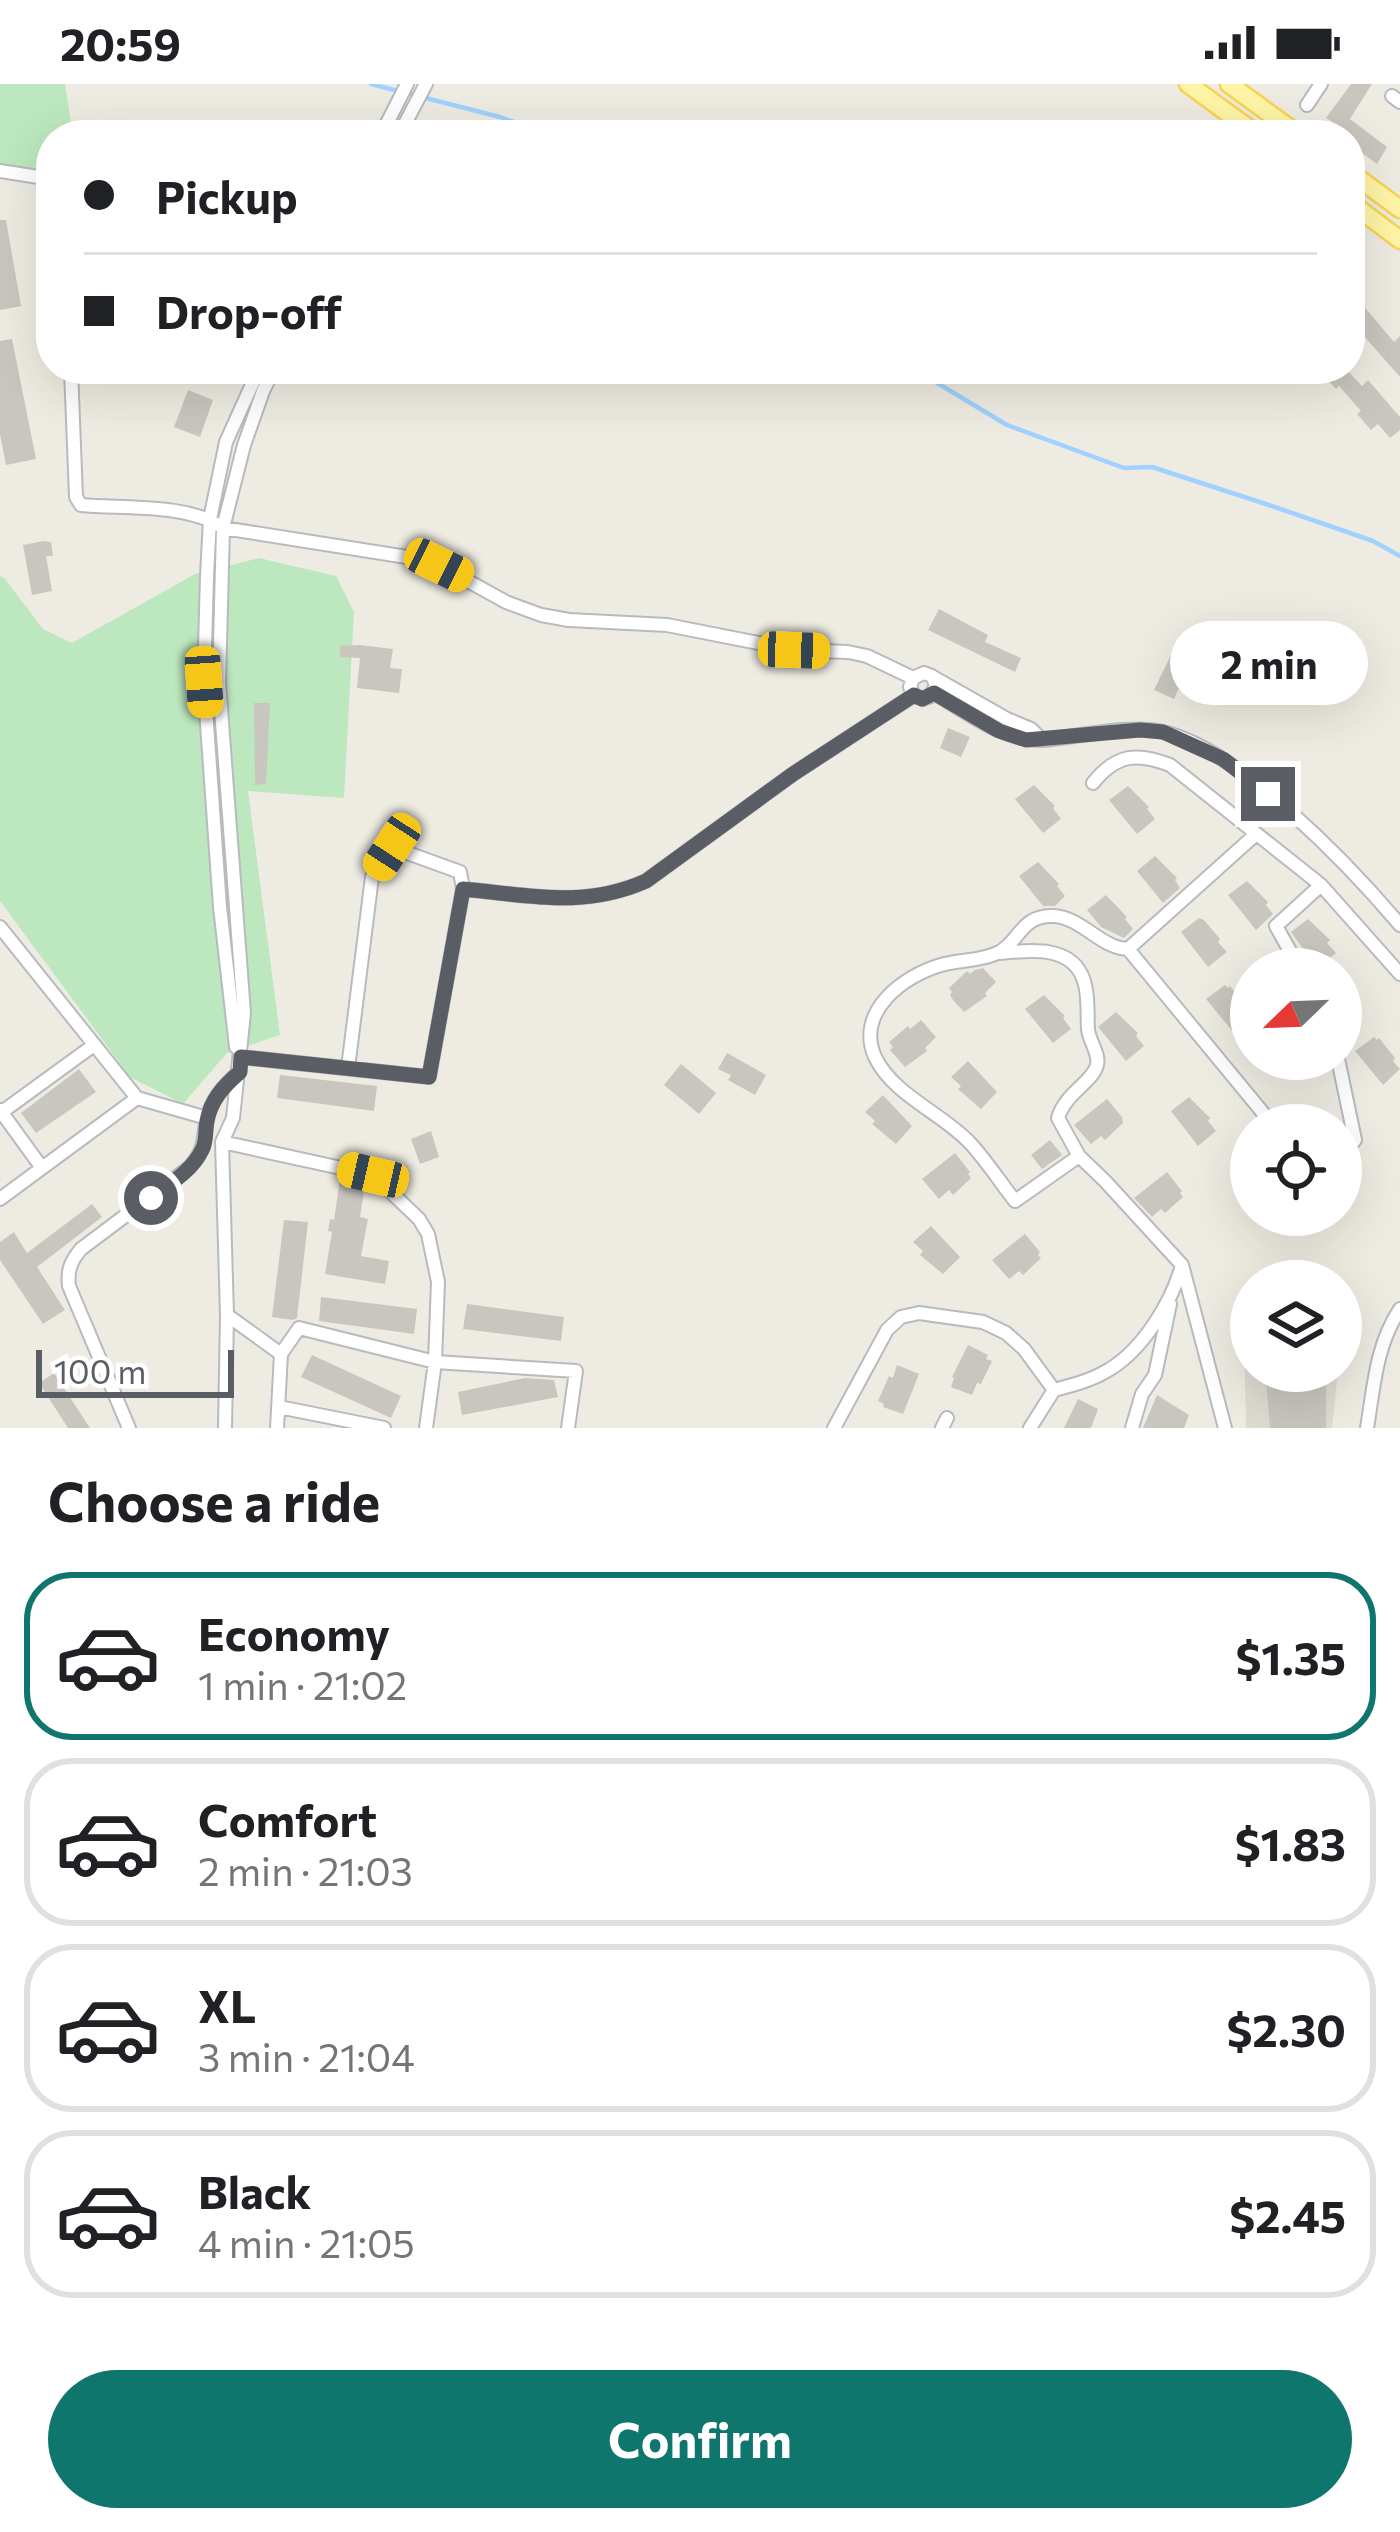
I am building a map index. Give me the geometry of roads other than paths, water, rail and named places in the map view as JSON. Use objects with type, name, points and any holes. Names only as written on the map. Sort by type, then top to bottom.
[{"type":"main road","points":[[1188,84],[1237,120]]},
{"type":"main road","points":[[1229,84],[1278,120]]},
{"type":"main road","points":[[1365,183],[1400,209]]},
{"type":"main road","points":[[1365,213],[1400,240]]},
{"type":"street","points":[[388,120],[407,84]]},
{"type":"street","points":[[407,120],[426,84]]},
{"type":"street","points":[[1307,105],[1321,84]]},
{"type":"street","points":[[0,171],[36,177]]},
{"type":"street","points":[[72,384],[77,502],[86,506],[152,509],[210,519],[223,528],[413,558],[439,565],[506,602],[541,615],[667,626],[794,650],[848,652],[913,678]]},
{"type":"street","points":[[129,1428],[68,1274],[81,1250],[201,1154],[207,1118],[240,1064],[220,907],[204,682],[210,519],[226,442],[252,384]]},
{"type":"street","points":[[225,1428],[222,1142],[232,1118],[244,1013],[219,683],[223,528],[266,384]]},
{"type":"street","points":[[932,676],[934,693],[922,699],[914,695],[913,678],[924,673],[932,676],[1007,719],[1031,729],[1042,740]]},
{"type":"street","points":[[934,693],[999,731],[1026,740],[1140,730],[1163,732],[1199,746],[1246,776],[1289,812],[1400,926]]},
{"type":"street","points":[[463,889],[565,899],[623,891],[646,881],[793,774],[914,695]]},
{"type":"street","points":[[1094,783],[1101,773],[1134,756],[1170,765],[1321,885],[1400,974]]},
{"type":"street","points":[[1128,950],[1255,835]]},
{"type":"street","points":[[240,1064],[429,1077],[463,889],[460,872],[392,847],[372,877],[348,1068]]},
{"type":"street","points":[[1288,948],[1276,926],[1321,885]]},
{"type":"street","points":[[1000,953],[1025,924],[1057,916],[1084,926],[1113,948],[1128,950],[1256,1104]]},
{"type":"street","points":[[0,927],[137,1099],[207,1118]]},
{"type":"street","points":[[1078,1156],[1015,1201],[968,1141],[880,1066],[870,1036],[880,1005],[898,987],[940,965],[1000,953],[1050,952],[1078,969],[1084,982],[1089,1039],[1098,1059],[1096,1069],[1062,1105],[1058,1118],[1078,1156],[1182,1265],[1225,1428]]},
{"type":"street","points":[[42,1168],[1,1111],[94,1046]]},
{"type":"street","points":[[0,1199],[137,1099]]},
{"type":"street","points":[[222,1142],[373,1175],[419,1219],[428,1234],[438,1282],[426,1428]]},
{"type":"street","points":[[1132,1428],[1142,1394],[1155,1375],[1182,1265]]},
{"type":"street","points":[[1030,1428],[1054,1390],[1111,1369],[1149,1330],[1178,1281]]},
{"type":"street","points":[[1367,1428],[1379,1353],[1400,1310]]},
{"type":"street","points":[[834,1428],[887,1330],[901,1317],[919,1313],[983,1322],[1006,1333],[1054,1390]]},
{"type":"street","points":[[227,1316],[281,1354]]},
{"type":"street","points":[[277,1428],[281,1354],[299,1328],[435,1362],[576,1371],[568,1428]]},
{"type":"street","points":[[279,1407],[384,1428]]},
{"type":"waterway","points":[[371,84],[508,120]]},
{"type":"waterway","points":[[939,384],[1007,425],[1124,468],[1152,467],[1269,505],[1373,541],[1400,556]]}]
